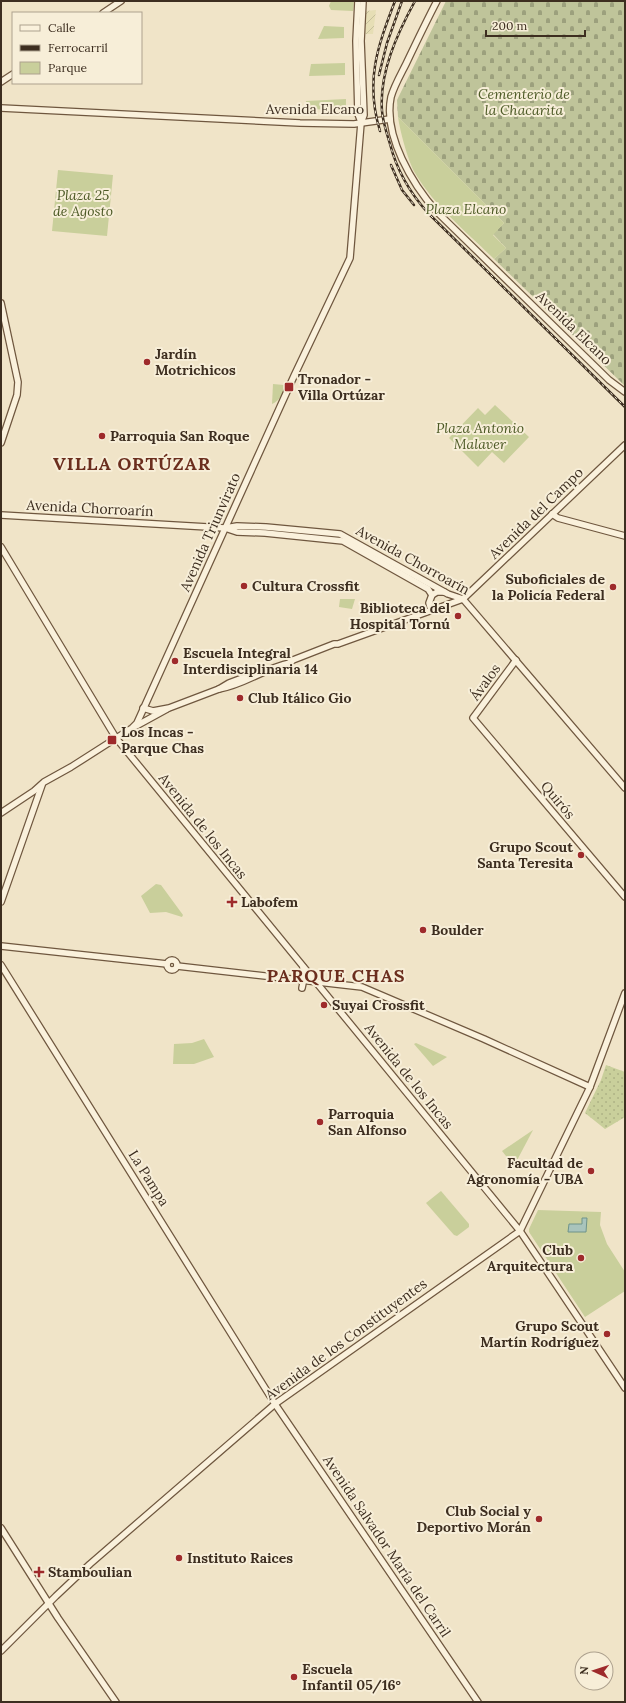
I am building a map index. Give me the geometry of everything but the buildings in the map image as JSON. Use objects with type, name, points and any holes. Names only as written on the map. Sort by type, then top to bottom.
[{"type":"main road","points":[[104,12],[121,1]]},
{"type":"main road","name":"Avenida Triunvirato","points":[[1,813],[132,728],[137,723],[296,372],[350,258],[361,131],[361,123],[358,114],[356,44],[358,1]]},
{"type":"main road","name":"Avenida Triunvirato","points":[[361,123],[364,115],[361,41],[363,1]]},
{"type":"main road","points":[[390,119],[392,93],[436,1]]},
{"type":"main road","points":[[1,82],[12,75]]},
{"type":"main road","name":"Avenida Elcano","points":[[1,108],[354,124],[390,119],[396,143],[404,163],[416,186],[430,204],[622,391],[625,396]]},
{"type":"main road","points":[[354,124],[361,131]]},
{"type":"main road","points":[[1,303],[18,382],[17,395],[1,443]]},
{"type":"main road","name":"Avenida del Campo","points":[[463,599],[625,445]]},
{"type":"main road","points":[[552,514],[558,518],[625,536]]},
{"type":"main road","name":"Avenida Chorroarín","points":[[1,515],[225,528],[237,532],[343,541],[444,592],[463,599],[625,788]]},
{"type":"main road","name":"Avenida de los Incas","points":[[1,547],[116,738],[520,1231],[625,1388]]},
{"type":"main road","name":"Avenida Chorroarín","points":[[403,572],[428,589],[432,595]]},
{"type":"main road","points":[[431,610],[429,603],[432,595],[438,592],[444,592]]},
{"type":"main road","points":[[132,728],[169,708],[218,689],[231,687],[254,676],[335,648],[338,644],[463,599]]},
{"type":"main road","name":"Ávalos","points":[[473,718],[516,660]]},
{"type":"main road","points":[[144,708],[153,711],[169,708]]},
{"type":"main road","name":"Quirós","points":[[473,718],[625,897]]},
{"type":"main road","points":[[1,902],[42,785]]},
{"type":"main road","points":[[1,946],[167,964],[168,961],[172,960],[175,962],[176,966],[366,988],[590,1087]]},
{"type":"main road","name":"La Pampa","points":[[1,965],[276,1404]]},
{"type":"main road","points":[[302,988],[304,980],[303,967]]},
{"type":"main road","points":[[324,992],[325,986],[330,983]]},
{"type":"main road","name":"Avenida de los Constituyentes","points":[[1,1651],[90,1564],[276,1404],[520,1231],[590,1087],[625,992]]},
{"type":"main road","name":"Avenida Salvador María del Carril","points":[[276,1404],[478,1702]]},
{"type":"main road","points":[[1,1528],[49,1603],[116,1702]]},
{"type":"shaded area","points":[[376,10],[373,34],[365,34],[366,11]]},
{"type":"green space","points":[[331,1],[354,1],[353,11],[331,10],[329,6]]},
{"type":"green space","name":"Cementerio de la Chacarita","points":[[446,1],[625,1],[625,386],[494,259],[506,248],[493,234],[504,223],[398,117],[397,100]]},
{"type":"green space","points":[[324,26],[344,27],[344,38],[318,39]]},
{"type":"green space","points":[[345,63],[345,75],[309,76],[311,64]]},
{"type":"green space","points":[[346,99],[346,110],[305,109],[306,101]]},
{"type":"green space","name":"Plaza Elcano","points":[[398,117],[504,223],[493,235],[506,248],[494,259],[462,229],[432,197],[423,185],[415,173],[410,161],[402,138]]},
{"type":"green space","name":"Plaza 25 de Agosto","points":[[58,170],[113,175],[107,236],[52,231]]},
{"type":"green space","points":[[273,384],[284,385],[281,397],[272,404]]},
{"type":"green space","name":"Plaza Antonio Malaver","points":[[495,405],[529,437],[504,463],[492,452],[478,467],[449,438],[478,408],[485,415]]},
{"type":"green space","points":[[340,599],[355,599],[352,609],[339,607]]},
{"type":"green space","points":[[156,884],[161,885],[183,915],[182,917],[166,912],[150,913],[141,896]]},
{"type":"green space","points":[[204,1039],[214,1057],[194,1064],[173,1064],[174,1044],[192,1043]]},
{"type":"green space","points":[[416,1043],[447,1057],[433,1066],[414,1044]]},
{"type":"green space","points":[[606,1065],[625,1072],[625,1117],[605,1129],[585,1113],[601,1080]]},
{"type":"green space","points":[[533,1130],[514,1166],[502,1151]]},
{"type":"green space","points":[[441,1191],[469,1224],[469,1227],[457,1236],[454,1235],[426,1203]]},
{"type":"green space","name":"Club Arquitectura","points":[[538,1210],[601,1212],[600,1225],[607,1244],[625,1272],[625,1291],[585,1317],[529,1232]]},
{"type":"water","points":[[582,1218],[587,1218],[586,1232],[568,1232],[569,1224],[582,1224]]},
{"type":"railway","points":[[380,131],[373,96],[373,80],[378,50],[395,1]]},
{"type":"railway","points":[[379,75],[387,43],[402,1]]},
{"type":"railway","points":[[415,1],[396,40],[386,68],[383,82],[382,111],[384,124],[400,172],[415,198],[428,213],[625,407]]},
{"type":"railway","points":[[391,165],[402,190],[414,205]]},
{"type":"place","name":"Jardín Motrichicos","points":[[147,362]]},
{"type":"place","name":"Tronador - Villa Ortúzar","points":[[289,387]]},
{"type":"place","name":"Parroquia San Roque","points":[[102,436]]},
{"type":"place","name":"Cultura Crossfit","points":[[244,586]]},
{"type":"place","name":"Suboficiales de la Policía Federal","points":[[613,587]]},
{"type":"place","name":"Biblioteca del Hospital Tornú","points":[[458,616]]},
{"type":"place","name":"Escuela Integral Interdisciplinaria 14","points":[[175,661]]},
{"type":"place","name":"Club Itálico Gio","points":[[240,698]]},
{"type":"place","name":"Los Incas - Parque Chas","points":[[112,740]]},
{"type":"place","name":"Grupo Scout Santa Teresita","points":[[581,855]]},
{"type":"place","name":"Labofem","points":[[232,902]]},
{"type":"place","name":"Boulder","points":[[423,930]]},
{"type":"place","name":"Suyai Crossfit","points":[[324,1005]]},
{"type":"place","name":"Parroquia San Alfonso","points":[[320,1122]]},
{"type":"place","name":"Facultad de Agronomía - UBA","points":[[591,1171]]},
{"type":"place","name":"Club Arquitectura","points":[[581,1258]]},
{"type":"place","name":"Grupo Scout Martín Rodríguez","points":[[607,1334]]},
{"type":"place","name":"Club Social y Deportivo Morán","points":[[539,1519]]},
{"type":"place","name":"Instituto Raices","points":[[179,1558]]},
{"type":"place","name":"Stamboulian","points":[[39,1572]]},
{"type":"place","name":"Escuela Infantil 05/16°","points":[[294,1677]]},
{"type":"district","name":"VILLA ORTÚZAR","points":[[132,464]]},
{"type":"district","name":"PARQUE CHAS","points":[[336,976]]}]
